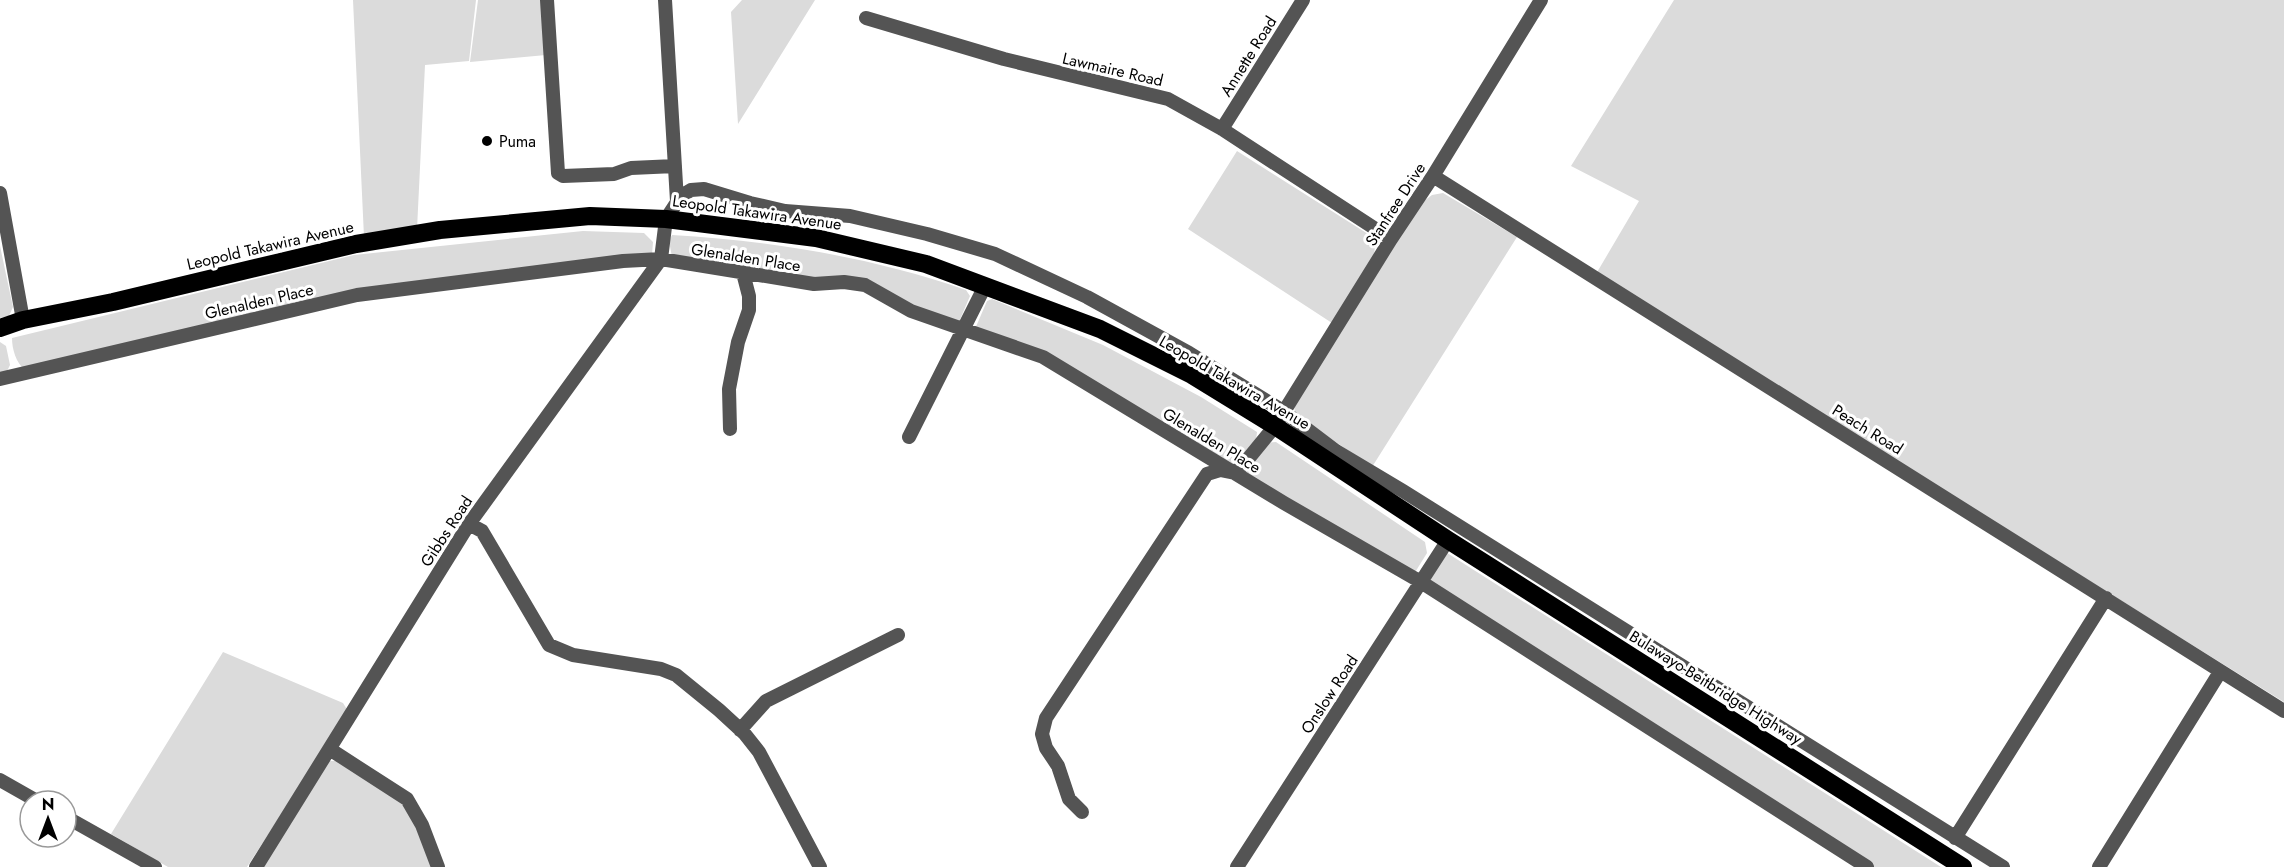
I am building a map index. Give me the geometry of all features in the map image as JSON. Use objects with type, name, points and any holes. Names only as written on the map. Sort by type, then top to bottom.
[{"type":"highway","name":"Leopold Takawira Avenue","points":[[0,328],[23,320],[113,302],[356,244],[440,230],[590,216],[666,219],[816,238],[871,249],[926,264],[1100,329],[1279,418],[1427,516],[1448,540]]},
{"type":"highway","name":"Bulawayo-Beitbridge Highway","points":[[1448,540],[1963,867]]},
{"type":"street","points":[[547,0],[558,173],[562,176],[614,174],[631,168],[675,166]]},
{"type":"street","points":[[665,0],[677,201]]},
{"type":"street","name":"Annette Road","points":[[1222,129],[1303,0]]},
{"type":"street","name":"Stanfree Drive","points":[[1235,473],[1279,418],[1433,176],[1541,0]]},
{"type":"street","name":"Lawmaire Road","points":[[866,18],[1055,72],[1154,95],[1182,106],[1222,129],[1391,239]]},
{"type":"street","name":"Peach Road","points":[[1433,176],[2284,711]]},
{"type":"street","points":[[666,219],[677,201],[691,190],[711,190],[750,203],[785,211],[850,216],[927,234],[995,254],[1087,297],[1189,353],[1279,418]]},
{"type":"street","points":[[0,194],[23,320]]},
{"type":"street","name":"Gibbs Road","points":[[256,867],[331,750],[469,524],[661,259],[666,219]]},
{"type":"street","name":"Glenalden Place","points":[[0,379],[357,295],[623,261],[661,259],[813,284],[844,282],[865,285],[911,311],[1043,357],[1367,553],[1421,582],[1867,867]]},
{"type":"street","points":[[730,429],[729,389],[749,296],[742,273]]},
{"type":"street","points":[[909,437],[984,286]]},
{"type":"street","points":[[1082,812],[1069,800],[1058,766],[1046,748],[1042,734],[1046,718],[1207,474],[1220,470],[1235,473]]},
{"type":"street","points":[[1427,516],[1596,614],[2003,867]]},
{"type":"street","points":[[469,524],[482,531],[549,645],[573,656],[661,669],[676,675],[740,730],[759,752],[820,867]]},
{"type":"street","name":"Onslow Road","points":[[1238,867],[1448,540]]},
{"type":"street","points":[[1955,838],[2106,597]]},
{"type":"street","points":[[1574,620],[1596,614]]},
{"type":"street","points":[[740,730],[766,701],[898,635]]},
{"type":"street","points":[[2099,867],[2220,672]]},
{"type":"street","points":[[331,750],[407,799],[422,825],[438,867]]},
{"type":"street","points":[[0,780],[18,790]]},
{"type":"street","points":[[78,824],[155,867]]},
{"type":"shaded area","points":[[353,0],[476,0],[469,61],[425,65],[417,229],[364,237]]},
{"type":"shaded area","points":[[478,0],[543,0],[546,55],[470,62]]},
{"type":"shaded area","points":[[742,0],[815,0],[738,124],[731,12]]},
{"type":"shaded area","points":[[1674,0],[2284,0],[2284,702],[1596,274],[1639,201],[1571,166]]},
{"type":"shaded area","points":[[1237,151],[1368,234],[1375,244],[1374,257],[1332,323],[1188,229]]},
{"type":"shaded area","points":[[1443,193],[1517,237],[1372,467],[1295,414],[1294,405],[1420,204],[1432,195]]},
{"type":"shaded area","points":[[583,231],[644,233],[653,242],[652,255],[357,292],[25,370],[17,360],[13,347],[12,338],[354,255]]},
{"type":"shaded area","points":[[672,235],[747,241],[821,252],[930,278],[966,290],[970,296],[958,324],[832,281],[672,257],[669,241]]},
{"type":"shaded area","points":[[0,246],[13,307],[9,316],[0,318]]},
{"type":"shaded area","points":[[992,299],[1103,345],[1201,397],[1257,432],[1252,449],[1241,461],[1231,467],[1046,355],[975,329],[987,301]]},
{"type":"shaded area","points":[[0,342],[6,346],[10,365],[5,375],[0,376]]},
{"type":"shaded area","points":[[1276,442],[1425,542],[1427,553],[1414,574],[1242,473],[1266,443]]},
{"type":"shaded area","points":[[1444,551],[1941,867],[1871,867],[1424,582]]},
{"type":"shaded area","points":[[223,652],[343,703],[348,711],[247,867],[168,867],[111,834]]},
{"type":"shaded area","points":[[329,761],[338,761],[402,799],[412,815],[432,867],[263,867]]},
{"type":"place","name":"Puma","points":[[487,141]]}]
